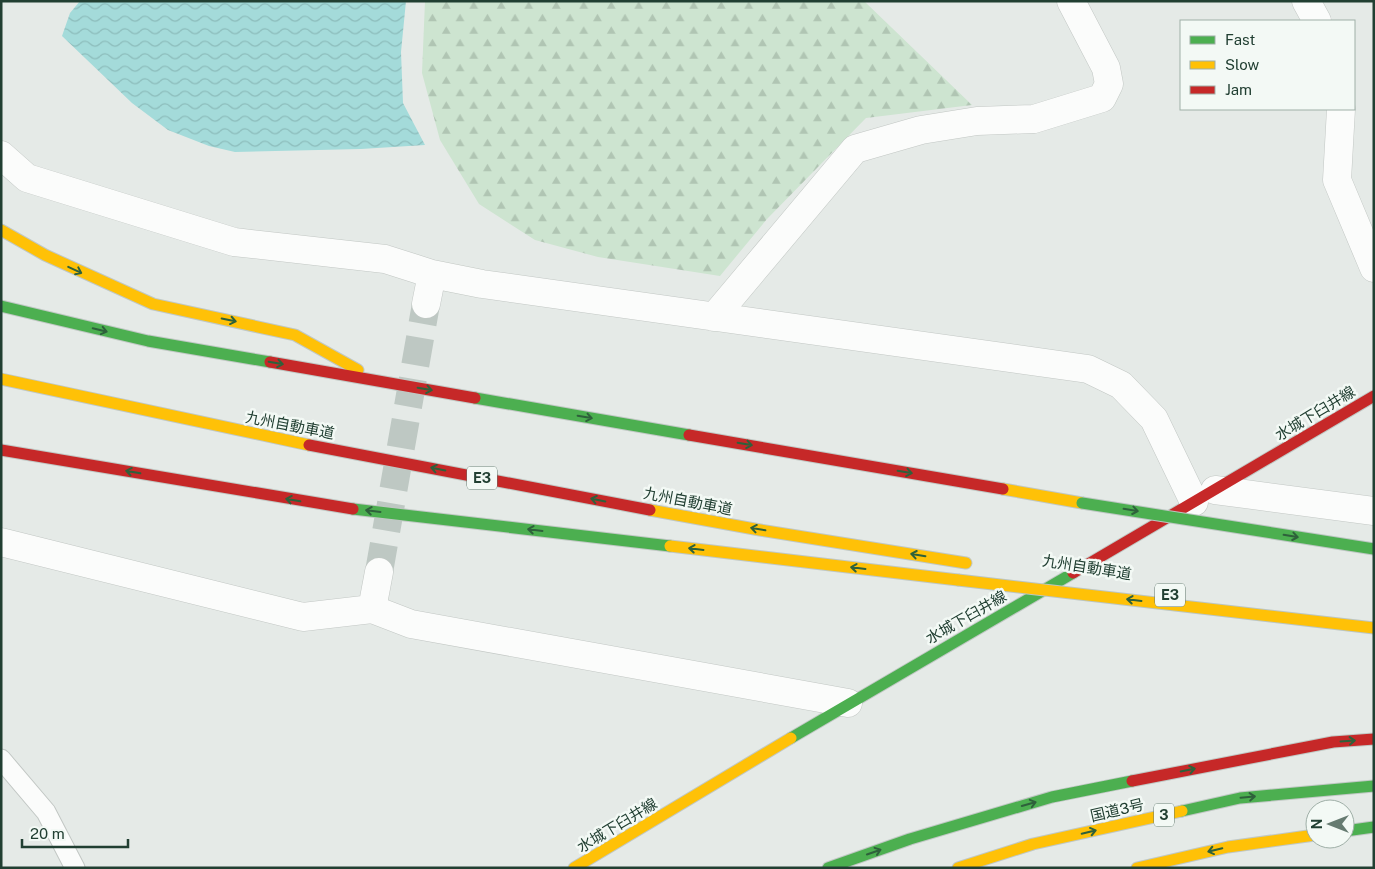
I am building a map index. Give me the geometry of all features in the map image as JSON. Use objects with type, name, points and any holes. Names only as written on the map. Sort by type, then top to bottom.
[{"type":"main road","points":[[1,230],[45,255],[153,304],[295,335],[377,381]]},
{"type":"main road","points":[[1,306],[148,341],[1082,503],[1374,549]]},
{"type":"main road","name":"九州自動車道","points":[[1,378],[261,435],[516,485],[760,530],[971,563]]},
{"type":"main road","name":"水城下臼井線","points":[[574,868],[848,702],[1374,396]]},
{"type":"main road","points":[[1,450],[341,508],[1374,628]]},
{"type":"main road","name":"九州自動車道","points":[[1044,575],[1083,581]]},
{"type":"main road","name":"九州自動車道","points":[[1122,587],[1374,628]]},
{"type":"main road","points":[[828,868],[910,839],[1052,797],[1333,742],[1374,739]]},
{"type":"main road","name":"国道3号","points":[[958,868],[1033,844],[1240,798],[1374,786]]},
{"type":"main road","points":[[1355,830],[1374,827]]},
{"type":"main road","points":[[1137,868],[1228,847],[1305,836]]},
{"type":"street","points":[[714,317],[855,149],[921,130],[977,121],[1034,118],[1102,98],[1109,84],[1106,68],[1071,1]]},
{"type":"street","points":[[1306,1],[1316,20]]},
{"type":"street","points":[[1341,110],[1337,180],[1374,268]]},
{"type":"street","points":[[1,155],[26,178],[234,242],[384,259],[432,274],[482,284],[1088,369],[1121,384],[1154,419],[1205,496],[1374,511]]},
{"type":"street","points":[[426,304],[432,274]]},
{"type":"street","points":[[1,542],[302,617],[372,609],[411,624],[848,702]]},
{"type":"street","points":[[372,609],[379,572]]},
{"type":"lane","points":[[1,245],[45,255]]},
{"type":"lane","points":[[1,759],[46,812],[75,868]]},
{"type":"green space","points":[[425,1],[864,1],[972,105],[866,118],[767,219],[720,276],[598,257],[535,240],[479,204],[440,140],[422,73]]},
{"type":"water","points":[[80,1],[406,1],[401,52],[403,103],[425,145],[361,149],[235,152],[209,146],[168,130],[132,103],[62,36],[70,13]]},
{"type":"tunnel","points":[[379,572],[426,304]]},
{"type":"traffic: fast","points":[[1,306],[148,341],[270,362]]},
{"type":"traffic: fast","points":[[475,398],[689,435]]},
{"type":"traffic: fast","points":[[1082,503],[1374,549]]},
{"type":"traffic: fast","points":[[353,509],[670,546]]},
{"type":"traffic: fast","points":[[791,738],[1073,573]]},
{"type":"traffic: fast","points":[[828,868],[910,839],[1052,797],[1132,781]]},
{"type":"traffic: fast","points":[[1182,811],[1240,798],[1374,786]]},
{"type":"traffic: fast","points":[[1355,830],[1374,827]]},
{"type":"traffic: slow","points":[[1,230],[45,255],[153,304],[295,335],[358,370]]},
{"type":"traffic: slow","points":[[1,379],[309,445]]},
{"type":"traffic: slow","points":[[1003,489],[1082,503]]},
{"type":"traffic: slow","points":[[650,510],[760,530],[966,563]]},
{"type":"traffic: slow","points":[[670,546],[958,580]]},
{"type":"traffic: slow","points":[[958,580],[1374,628]]},
{"type":"traffic: slow","points":[[574,868],[791,738]]},
{"type":"traffic: slow","points":[[958,868],[1033,844],[1182,811]]},
{"type":"traffic: slow","points":[[1137,868],[1228,847],[1305,836]]},
{"type":"traffic: jam","points":[[270,362],[475,398]]},
{"type":"traffic: jam","points":[[1073,573],[1374,396]]},
{"type":"traffic: jam","points":[[689,435],[1003,489]]},
{"type":"traffic: jam","points":[[309,445],[650,510]]},
{"type":"traffic: jam","points":[[1,450],[353,509]]},
{"type":"traffic: jam","points":[[1132,781],[1333,742],[1374,739]]}]
